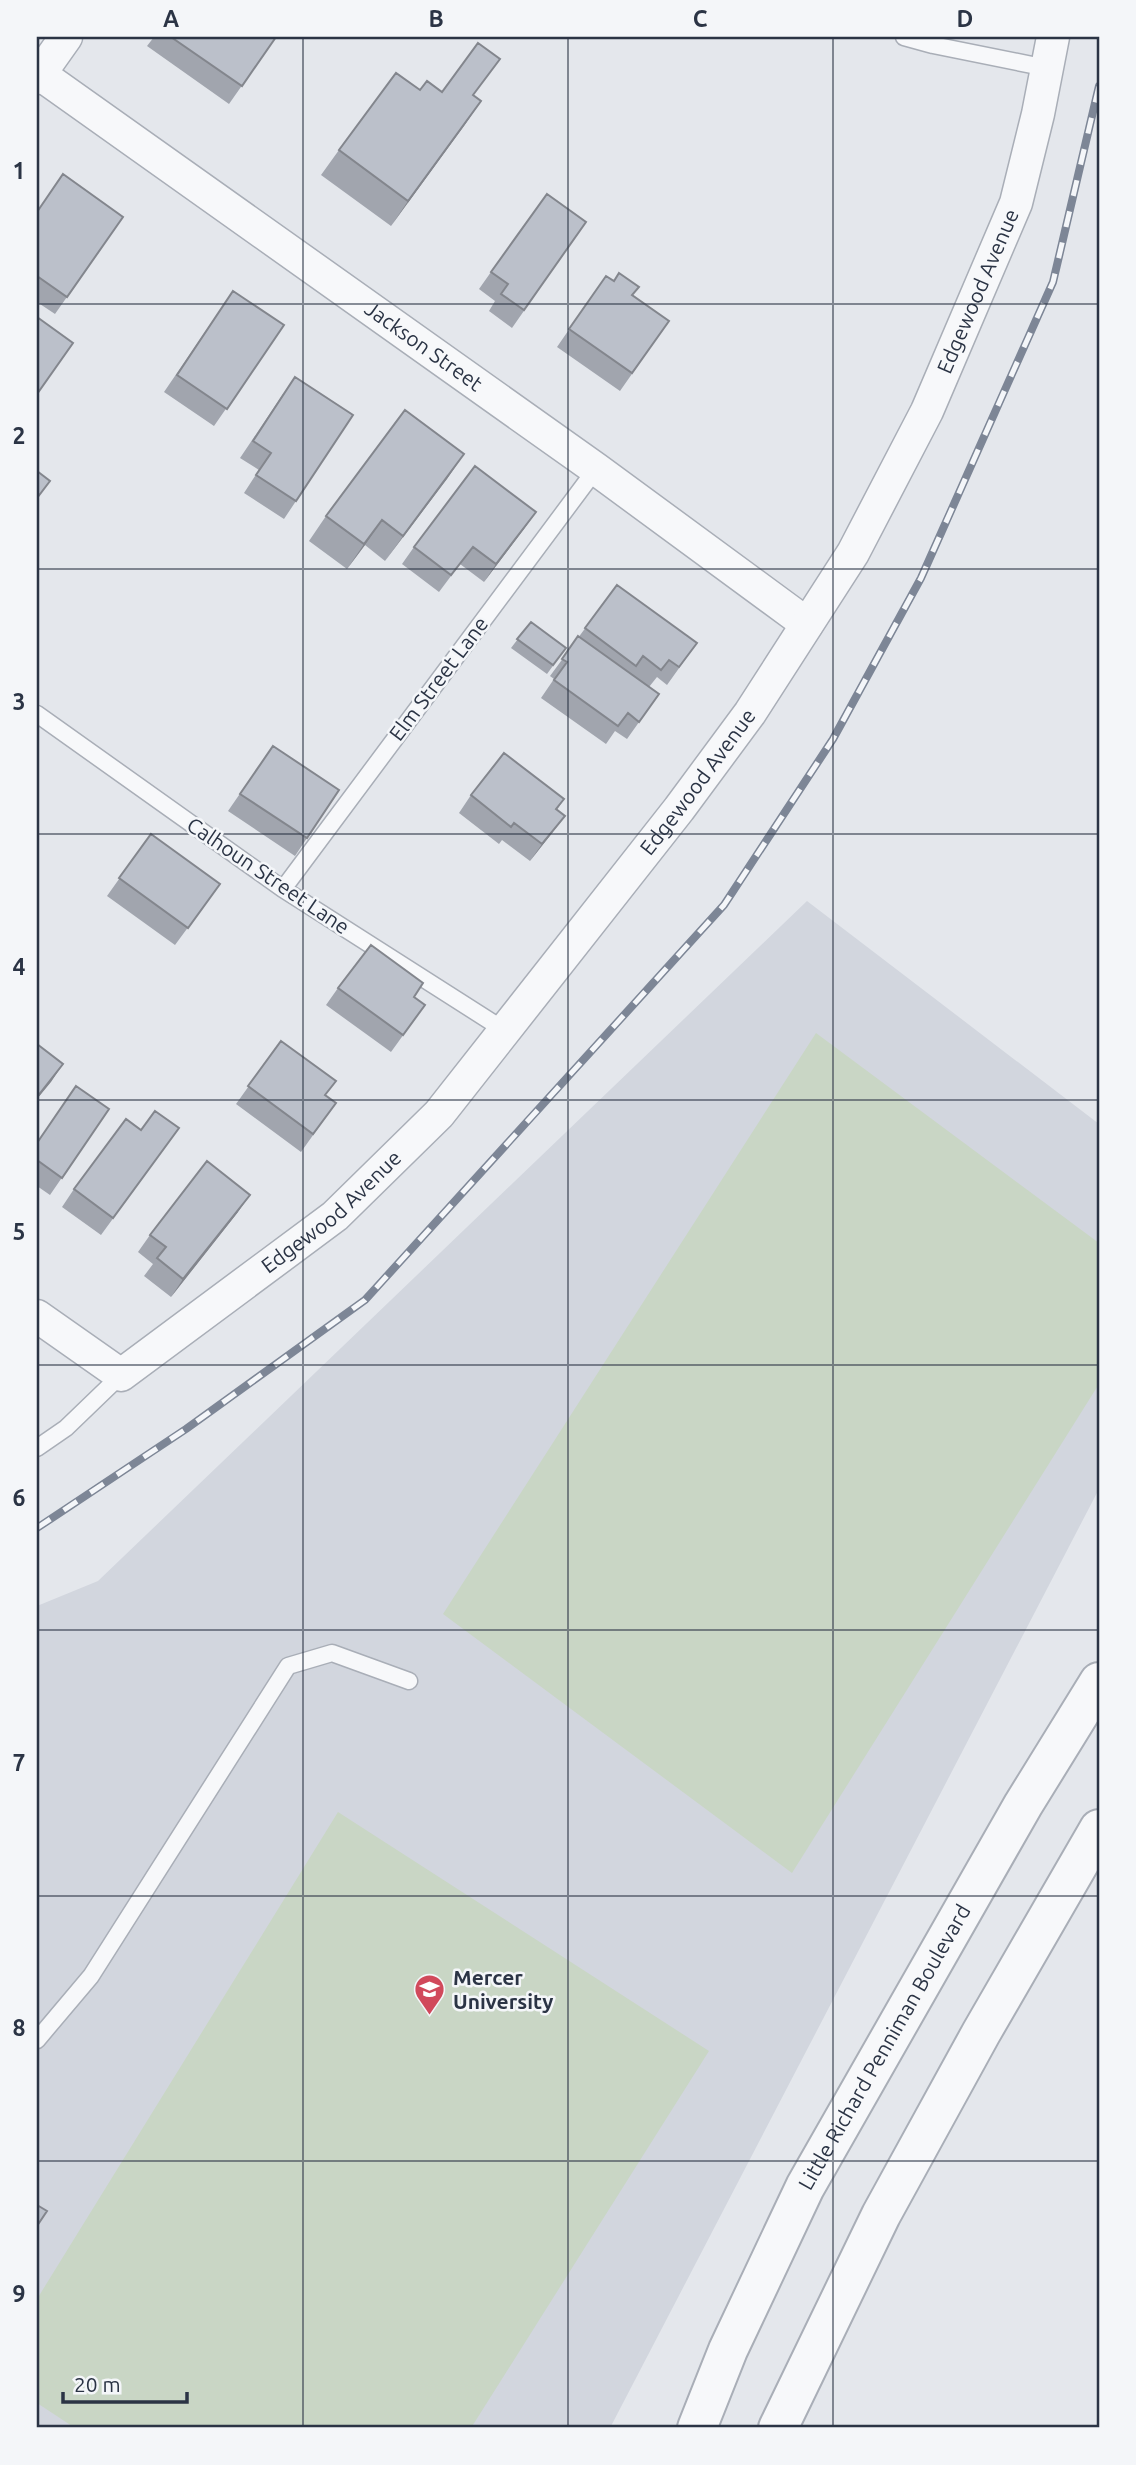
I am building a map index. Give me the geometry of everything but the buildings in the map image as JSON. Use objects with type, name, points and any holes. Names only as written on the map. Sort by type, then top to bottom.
[{"type":"street","points":[[38,74],[66,37]]},
{"type":"street","name":"Edgewood Avenue","points":[[121,1375],[335,1216],[439,1114],[679,809],[750,713],[853,553],[927,411],[1016,203],[1038,114],[1053,37]]},
{"type":"street","name":"Jackson Street","points":[[38,74],[596,469],[807,624]]},
{"type":"street","points":[[37,1316],[121,1375]]},
{"type":"street","name":"Little Richard Penniman Boulevard","points":[[697,2428],[728,2350],[805,2187],[1023,1805],[1099,1682]]},
{"type":"street","points":[[778,2428],[881,2215],[981,2033],[1099,1829]]},
{"type":"lane","points":[[904,37],[1047,68]]},
{"type":"lane","name":"Elm Street Lane","points":[[283,889],[596,469]]},
{"type":"lane","name":"Calhoun Street Lane","points":[[37,714],[283,889],[504,1030]]},
{"type":"lane","points":[[37,1448],[66,1428],[121,1375]]},
{"type":"lane","points":[[37,2040],[91,1976],[288,1666],[332,1653],[409,1681]]},
{"type":"shaded area","name":"Mercer University","points":[[807,901],[1099,1124],[1099,1489],[610,2428],[37,2428],[37,1606],[98,1581]]},
{"type":"green space","points":[[816,1033],[1099,1243],[1099,1384],[792,1873],[443,1614]]},
{"type":"green space","points":[[338,1812],[709,2051],[471,2428],[75,2428],[37,2403],[37,2299]]},
{"type":"railway","points":[[37,1528],[186,1429],[365,1300],[724,905],[833,739],[921,578],[1053,282],[1099,86]]},
{"type":"place","name":"Mercer University","points":[[430,2017]]}]
